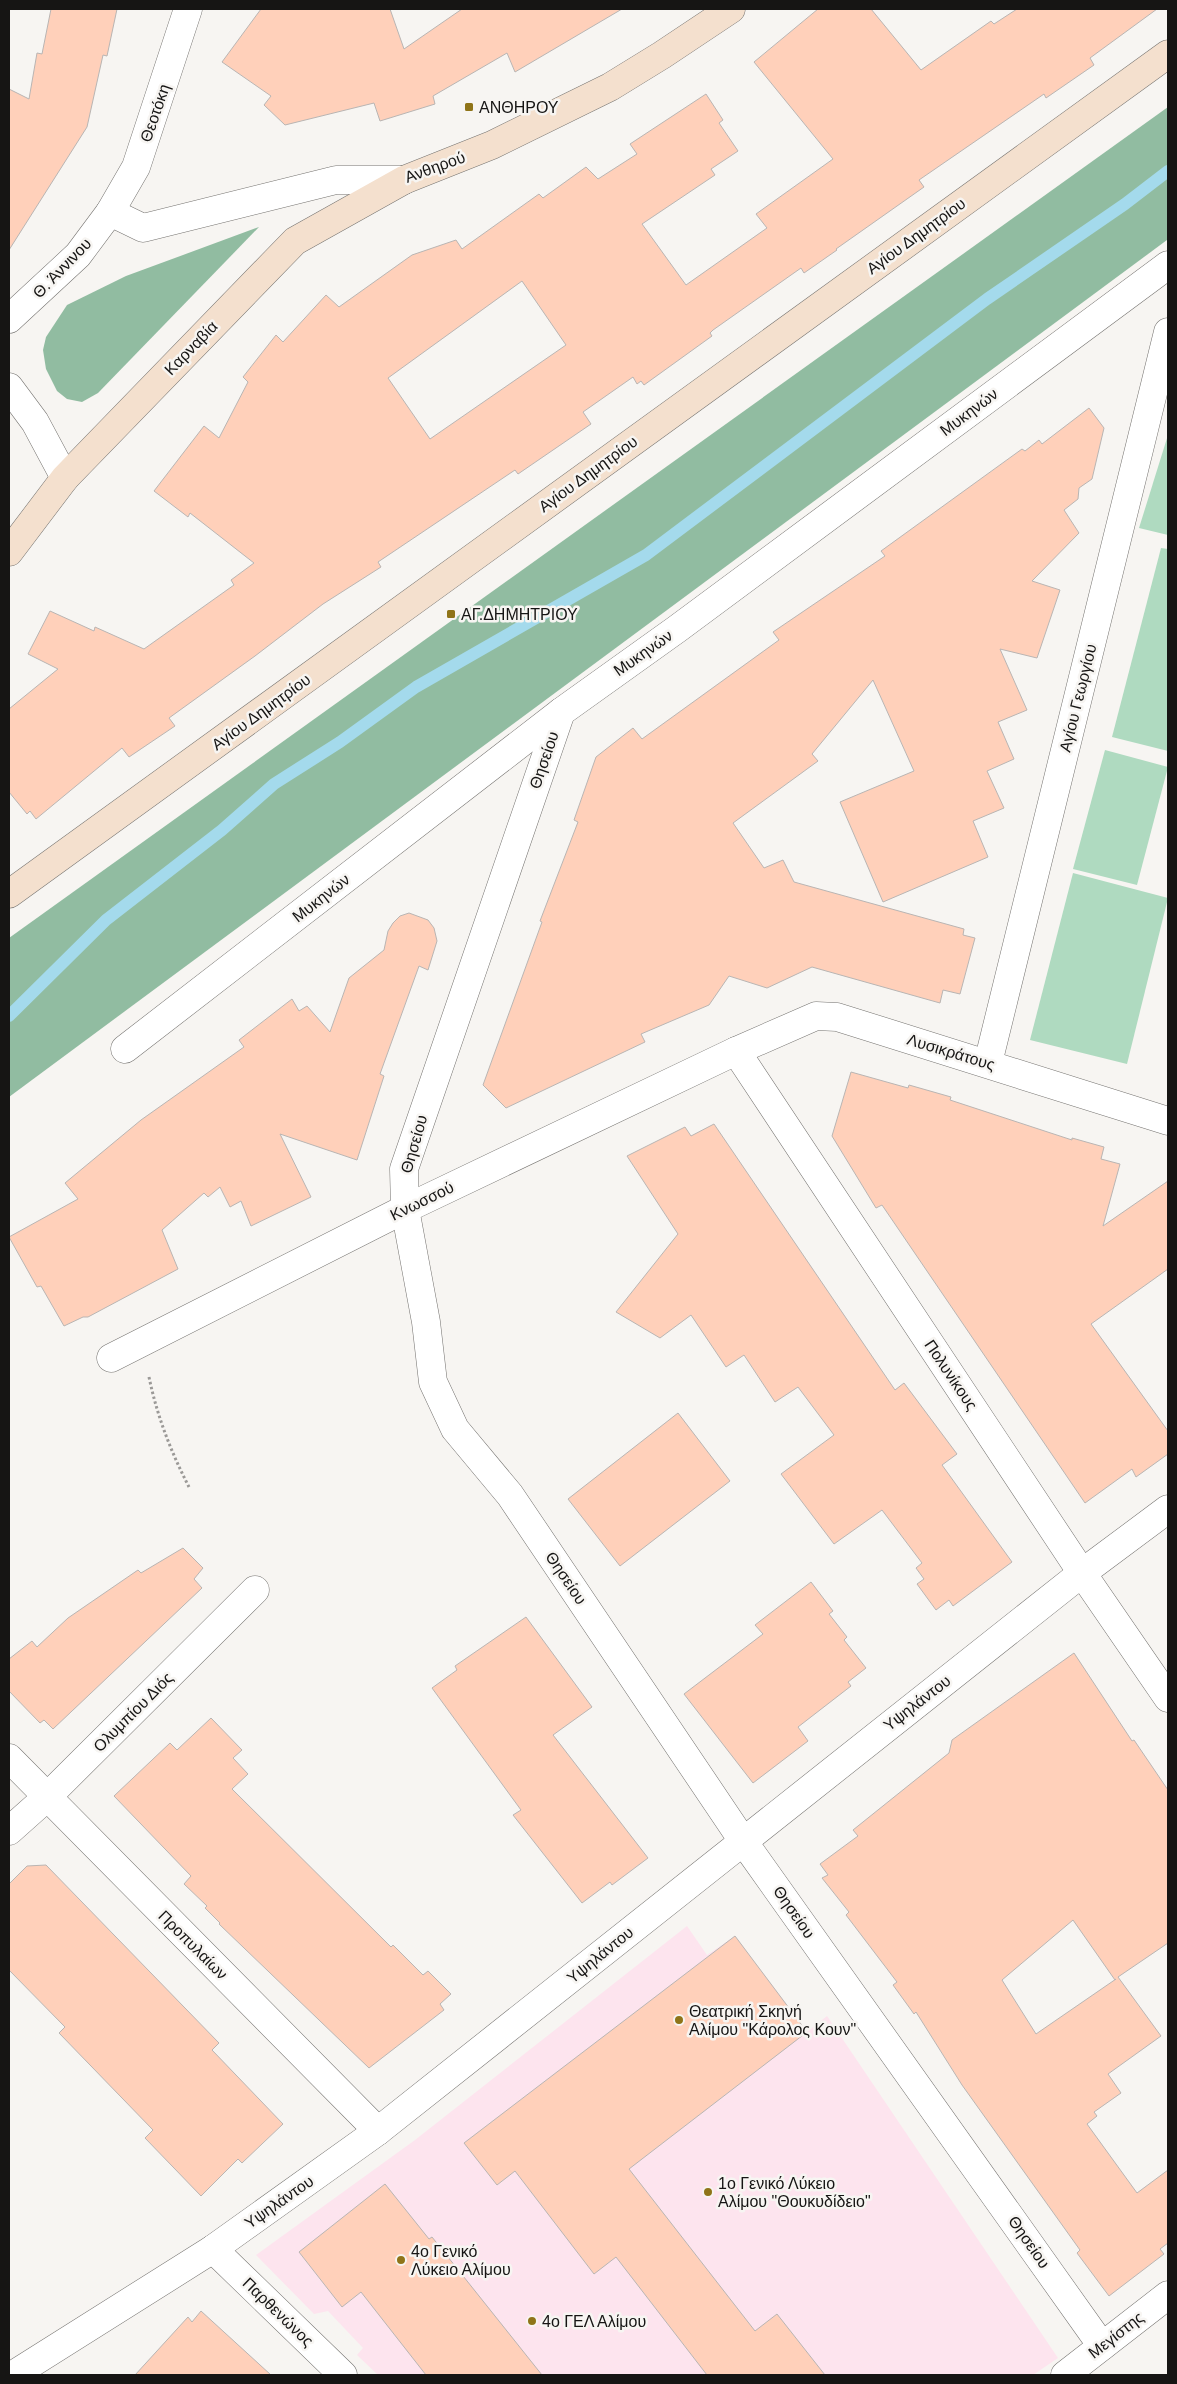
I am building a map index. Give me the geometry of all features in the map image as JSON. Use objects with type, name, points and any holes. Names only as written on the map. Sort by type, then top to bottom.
[{"type":"street","name":"Θεοτόκη","points":[[110,212],[136,167],[188,9]]},
{"type":"street","name":"Ανθηρού","points":[[110,212],[143,228],[336,180],[404,180],[492,145],[610,87],[731,9]]},
{"type":"street","name":"Αγίου Δημητρίου","points":[[9,894],[1168,54]]},
{"type":"street","name":"Καρναβία","points":[[9,552],[65,478],[294,241],[404,180]]},
{"type":"street","name":"Θ. Άννινου","points":[[9,319],[78,255],[110,212]]},
{"type":"street","name":"Μυκηνών","points":[[125,1049],[560,712],[677,629],[1168,265]]},
{"type":"street","name":"Αγίου Γεωργίου","points":[[988,1063],[1168,332]]},
{"type":"street","points":[[9,387],[35,422],[65,478]]},
{"type":"street","name":"Θησείου","points":[[560,712],[404,1169],[405,1209],[426,1322],[433,1382],[455,1429],[510,1495],[743,1840],[1102,2346]]},
{"type":"street","name":"Λυσικράτους","points":[[736,1051],[816,1016],[837,1017],[1168,1121]]},
{"type":"street","name":"Κνωσσού","points":[[111,1358],[405,1209],[736,1051]]},
{"type":"street","name":"Πολυνίκους","points":[[736,1051],[1082,1573],[1168,1698]]},
{"type":"street","name":"Υψηλάντου","points":[[13,2375],[213,2249],[378,2131],[743,1840],[1082,1573],[1168,1508]]},
{"type":"street","name":"Ολυμπίου Διός","points":[[9,1831],[46,1798],[255,1590]]},
{"type":"street","name":"Προπυλαίων","points":[[9,1758],[46,1798],[378,2131]]},
{"type":"street","name":"Παρθενώνος","points":[[213,2249],[343,2375]]},
{"type":"street","name":"Μεγίστης","points":[[1065,2375],[1168,2295]]},
{"type":"path","points":[[147,1340],[147,1367],[155,1407],[189,1487]]},
{"type":"shaded area","name":"1ο Γενικό Λύκειο Αλίμου \"Θουκυδίδειο\"","points":[[687,1926],[707,1955],[735,1936],[807,2032],[827,2016],[1058,2358],[1033,2375],[378,2375],[357,2355],[363,2348],[328,2311],[314,2314],[256,2255],[415,2140]]},
{"type":"green space","points":[[1168,107],[1167,240],[9,1097],[9,938]]},
{"type":"green space","points":[[259,227],[98,393],[82,402],[67,399],[57,391],[46,369],[43,350],[46,337],[67,305],[126,276]]},
{"type":"green space","points":[[1168,435],[1168,535],[1139,528]]},
{"type":"green space","points":[[1161,548],[1168,549],[1168,751],[1112,737]]},
{"type":"green space","points":[[1105,750],[1168,767],[1137,885],[1073,869]]},
{"type":"green space","points":[[1073,873],[1168,898],[1127,1064],[1030,1040]]},
{"type":"building","points":[[51,9],[117,9],[107,56],[103,55],[87,127],[9,250],[9,89],[29,99],[37,53],[42,54]]},
{"type":"building","points":[[261,9],[390,9],[404,49],[462,9],[622,9],[515,72],[507,53],[433,96],[435,104],[380,121],[374,103],[285,125],[264,105],[271,96],[222,62]]},
{"type":"building","points":[[818,9],[871,9],[921,70],[991,21],[994,24],[1017,9],[1157,9],[1090,58],[1094,65],[1046,98],[1044,94],[919,180],[924,187],[837,250],[804,273],[801,268],[713,330],[710,333],[712,336],[644,385],[641,381],[637,384],[633,377],[583,412],[591,424],[518,474],[515,470],[378,562],[381,567],[323,604],[169,718],[175,726],[129,757],[122,748],[36,819],[30,811],[27,814],[9,792],[9,709],[58,669],[28,654],[50,611],[94,631],[95,627],[144,649],[234,585],[231,580],[254,563],[190,513],[188,517],[154,491],[204,426],[219,438],[248,382],[243,377],[276,335],[283,342],[326,295],[339,307],[412,255],[456,240],[462,249],[539,194],[543,198],[586,167],[598,179],[637,154],[630,144],[706,94],[723,120],[719,123],[738,151],[711,169],[715,175],[642,224],[686,285],[767,228],[756,214],[833,159],[754,62]],"holes":[[[522,281],[566,345],[430,439],[388,378]]]},
{"type":"building","points":[[1089,408],[1104,428],[1092,479],[1079,488],[1078,499],[1064,510],[1079,533],[1032,581],[1060,590],[1037,658],[1000,649],[1027,710],[998,722],[1014,759],[987,771],[1004,808],[973,821],[988,857],[883,902],[840,802],[914,771],[873,680],[812,754],[818,761],[733,823],[764,868],[783,860],[794,882],[964,929],[963,935],[975,938],[960,994],[943,990],[940,1003],[812,967],[767,988],[729,976],[709,1005],[641,1034],[645,1042],[506,1108],[483,1085],[542,922],[540,921],[578,822],[574,820],[596,757],[633,728],[642,739],[779,640],[773,632],[885,556],[881,551],[1022,449],[1025,451],[1039,440],[1042,444]]},
{"type":"building","points":[[409,913],[428,920],[434,928],[437,941],[428,970],[419,966],[380,1074],[384,1076],[357,1160],[280,1134],[311,1197],[251,1226],[241,1201],[230,1207],[220,1187],[208,1197],[204,1193],[162,1230],[178,1269],[88,1317],[83,1317],[64,1326],[41,1286],[37,1287],[9,1237],[78,1199],[65,1183],[141,1120],[244,1047],[239,1040],[292,999],[299,1011],[307,1006],[330,1032],[349,978],[384,950],[388,931],[393,923],[400,916]]},
{"type":"building","points":[[851,1072],[908,1088],[909,1085],[951,1097],[950,1100],[1072,1140],[1072,1138],[1104,1147],[1101,1159],[1120,1164],[1103,1226],[1168,1181],[1168,1269],[1091,1324],[1168,1431],[1168,1454],[1136,1477],[1132,1469],[1085,1503],[882,1205],[876,1208],[832,1136]]},
{"type":"building","points":[[714,1124],[895,1390],[904,1383],[957,1454],[942,1465],[1012,1562],[953,1606],[949,1600],[936,1610],[917,1584],[924,1579],[916,1568],[922,1563],[882,1510],[834,1544],[781,1474],[834,1435],[798,1387],[775,1402],[744,1355],[726,1367],[691,1315],[660,1338],[616,1312],[678,1234],[627,1156],[685,1127],[691,1136]]},
{"type":"building","points":[[678,1413],[730,1481],[620,1566],[568,1499]]},
{"type":"building","points":[[183,1548],[203,1568],[194,1579],[202,1588],[53,1729],[44,1720],[40,1723],[9,1691],[9,1659],[32,1641],[37,1647],[68,1618],[138,1570],[141,1573]]},
{"type":"building","points":[[811,1582],[833,1611],[829,1614],[847,1637],[844,1640],[866,1668],[848,1682],[851,1686],[798,1727],[808,1741],[753,1783],[684,1694],[763,1634],[755,1625]]},
{"type":"building","points":[[526,1617],[592,1707],[553,1735],[648,1858],[612,1885],[610,1882],[582,1903],[513,1815],[521,1810],[432,1688],[457,1670],[455,1666]]},
{"type":"building","points":[[1074,1653],[1132,1741],[1134,1740],[1168,1790],[1168,1943],[1118,1977],[1161,2036],[1108,2074],[1121,2093],[1094,2112],[1097,2116],[1087,2124],[1137,2193],[1168,2170],[1168,2243],[1160,2249],[1164,2254],[1109,2296],[1077,2253],[1080,2250],[962,2085],[916,2012],[914,2014],[893,1985],[897,1982],[846,1915],[849,1912],[822,1878],[828,1875],[820,1864],[858,1836],[853,1830],[949,1753],[952,1740]],"holes":[[[1073,1920],[1115,1980],[1036,2034],[1002,1980]]]},
{"type":"building","points":[[211,1718],[242,1750],[233,1758],[248,1774],[232,1789],[391,1947],[393,1945],[423,1975],[428,1971],[451,1994],[440,2004],[444,2010],[369,2068],[219,1924],[205,1908],[207,1906],[184,1884],[191,1876],[114,1796],[170,1743],[177,1750]]},
{"type":"building","points":[[46,1865],[219,2043],[212,2050],[283,2124],[242,2163],[238,2159],[201,2196],[145,2138],[153,2130],[59,2033],[65,2027],[9,1970],[9,1884],[27,1866]]},
{"type":"building","points":[[735,1936],[807,2032],[629,2169],[755,2331],[777,2314],[825,2375],[707,2375],[616,2257],[594,2274],[515,2171],[497,2185],[464,2143]]},
{"type":"building","points":[[385,2184],[429,2239],[432,2237],[542,2375],[426,2375],[361,2292],[342,2307],[299,2252]]},
{"type":"building","points":[[201,2311],[271,2375],[135,2375],[188,2317],[192,2322]]},
{"type":"waterway","points":[[9,1016],[106,920],[222,830],[274,784],[340,742],[416,687],[646,555],[987,299],[1125,204],[1168,171]]},
{"type":"place","name":"ΑΝΘΗΡΟΥ","points":[[469,107]]},
{"type":"place","name":"ΑΓ.ΔΗΜΗΤΡΙΟΥ","points":[[451,614]]},
{"type":"place","name":"Θεατρική Σκηνή Αλίμου \"Κάρολος Κουν\"","points":[[679,2020]]},
{"type":"place","name":"1ο Γενικό Λύκειο Αλίμου \"Θουκυδίδειο\"","points":[[708,2192]]},
{"type":"place","name":"4ο Γενικό Λύκειο Αλίμου","points":[[401,2260]]},
{"type":"place","name":"4ο ΓΕΛ Αλίμου","points":[[532,2321]]}]
